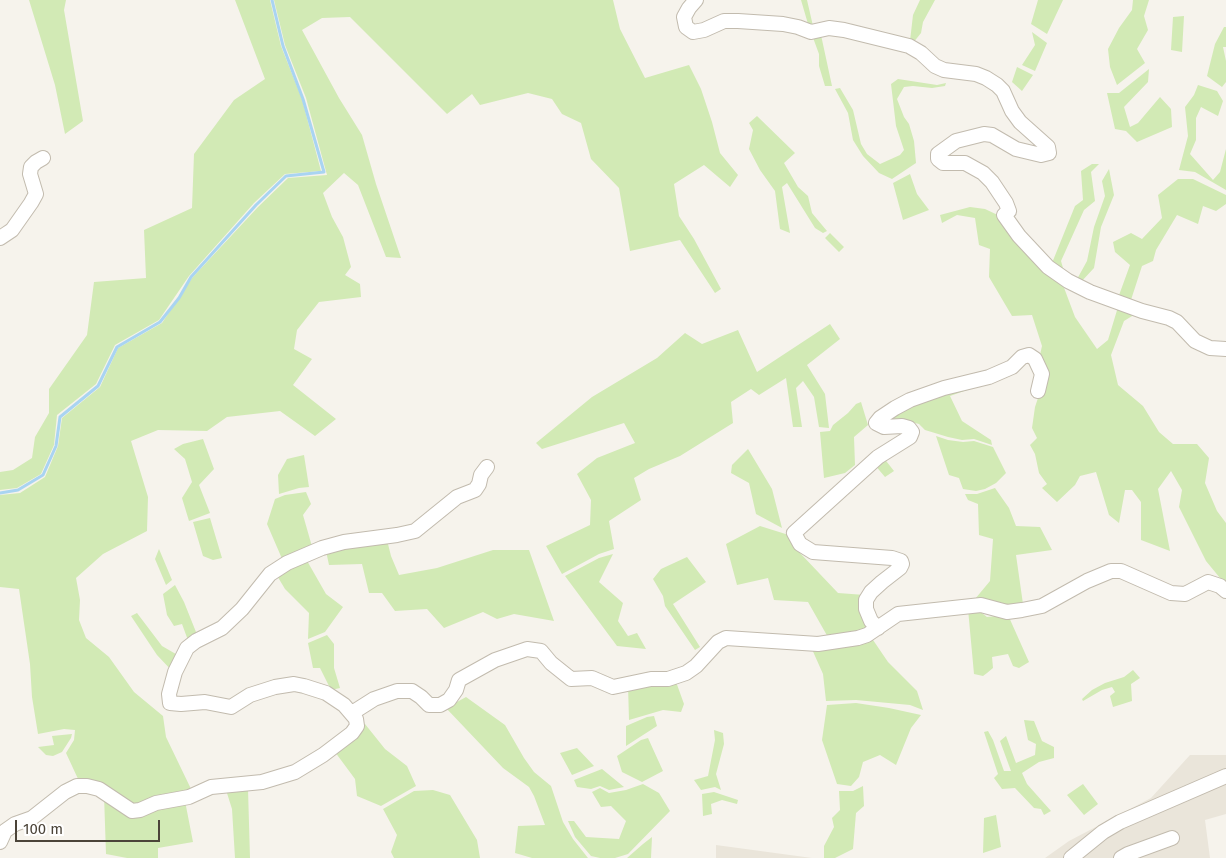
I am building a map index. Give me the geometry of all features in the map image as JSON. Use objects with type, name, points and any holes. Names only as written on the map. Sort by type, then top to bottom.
[{"type":"street","points":[[696,0],[688,8],[684,17],[686,27],[693,32],[724,22],[738,21],[783,24],[811,32],[829,28],[844,30],[909,46],[921,53],[935,66],[944,70],[976,74],[998,85],[1020,122],[1048,147],[1049,153],[1041,155],[1016,149],[992,135],[984,134],[956,141],[938,154],[938,159],[943,162],[965,163],[984,173],[1000,192],[1006,203],[1009,211],[1004,215],[1018,236],[1048,267],[1068,281],[1090,292],[1142,311],[1169,318],[1178,322],[1195,341],[1210,348],[1226,349]]},
{"type":"street","points":[[0,238],[12,230],[36,194],[30,174],[31,167],[43,158]]},
{"type":"street","points":[[878,628],[871,621],[866,608],[866,600],[871,592],[900,568],[901,561],[892,558],[813,552],[800,544],[794,533],[878,457],[910,437],[912,432],[909,428],[902,426],[884,427],[876,423],[895,408],[910,400],[944,388],[994,375],[1012,367],[1022,357],[1029,355],[1035,359],[1042,374],[1038,391]]},
{"type":"street","points":[[0,842],[5,831],[14,824],[32,818],[65,792],[77,786],[99,789],[132,811],[140,810],[156,803],[189,797],[210,787],[262,782],[295,772],[323,755],[352,733],[357,726],[352,713],[344,704],[317,689],[294,684],[275,687],[250,695],[231,707],[205,702],[180,704],[170,702],[169,694],[187,648],[196,641],[222,628],[242,609],[270,574],[287,563],[322,548],[344,542],[414,531],[457,496],[475,490],[481,475],[487,467]]},
{"type":"street","points":[[352,713],[374,699],[397,691],[412,692],[421,697],[428,705],[440,705],[449,700],[456,690],[459,680],[495,660],[527,649],[541,651],[551,663],[571,678],[592,678],[613,687],[651,679],[668,679],[686,673],[696,666],[718,642],[726,638],[818,644],[858,638],[878,628],[898,614],[981,605],[1007,612],[1042,606],[1087,581],[1111,571],[1121,570],[1171,593],[1185,594],[1208,582],[1220,586],[1226,591]]},
{"type":"street","points":[[1071,858],[1103,832],[1120,822],[1226,776]]},
{"type":"street","points":[[1122,858],[1172,838]]},
{"type":"shaded area","points":[[1190,755],[1226,755],[1226,814],[1205,820],[1210,858],[1045,858],[1069,841],[1151,798]]},
{"type":"shaded area","points":[[716,845],[812,858],[716,858]]},
{"type":"green space","points":[[29,0],[66,0],[64,10],[83,121],[65,134],[55,85]]},
{"type":"green space","points":[[235,0],[270,0],[281,46],[302,99],[321,171],[285,174],[254,203],[189,276],[159,320],[115,345],[96,384],[57,415],[54,445],[41,474],[17,488],[0,490],[0,472],[13,470],[32,458],[35,437],[49,413],[49,389],[87,335],[94,282],[146,278],[144,230],[192,208],[194,154],[234,100],[265,79]]},
{"type":"green space","points":[[274,0],[613,0],[620,29],[645,78],[689,65],[701,89],[720,153],[738,175],[730,187],[704,165],[674,184],[679,216],[694,239],[721,289],[715,293],[680,240],[630,251],[619,188],[591,159],[581,123],[562,114],[552,99],[528,93],[480,105],[472,94],[447,114],[350,17],[322,18],[302,30],[339,98],[362,135],[401,258],[386,257],[358,185],[344,173],[323,193],[332,217],[343,237],[351,267],[345,275],[360,284],[361,297],[319,302],[297,330],[294,349],[312,359],[293,385],[336,419],[315,436],[280,411],[227,417],[207,431],[158,430],[131,441],[148,497],[147,531],[103,554],[76,578],[80,600],[79,620],[86,638],[109,657],[134,692],[163,716],[166,737],[192,791],[138,806],[79,781],[66,753],[74,740],[75,730],[64,729],[38,734],[19,589],[0,587],[0,495],[20,493],[45,477],[58,446],[62,418],[100,387],[118,348],[162,323],[192,278],[258,207],[288,178],[327,175],[306,98],[285,45]]},
{"type":"green space","points":[[801,0],[807,0],[813,26],[808,24]]},
{"type":"green space","points":[[920,0],[935,0],[923,22],[921,33],[913,43],[910,41],[913,15]]},
{"type":"green space","points":[[1038,0],[1063,0],[1047,34],[1031,24]]},
{"type":"green space","points":[[1133,0],[1149,0],[1144,16],[1148,30],[1137,49],[1145,63],[1117,85],[1110,67],[1108,49],[1119,28],[1132,10]]},
{"type":"green space","points":[[1184,16],[1182,52],[1171,50],[1173,17]]},
{"type":"green space","points":[[1224,27],[1226,27],[1226,47],[1223,47],[1226,61],[1226,82],[1222,87],[1207,76],[1215,44]]},
{"type":"green space","points":[[1032,32],[1047,43],[1035,71],[1022,65],[1035,45]]},
{"type":"green space","points":[[812,35],[821,35],[832,86],[825,86],[819,66],[819,54]]},
{"type":"green space","points":[[1017,67],[1033,75],[1022,91],[1012,82]]},
{"type":"green space","points":[[1149,69],[1148,82],[1124,107],[1130,127],[1138,123],[1160,97],[1171,109],[1172,127],[1137,142],[1126,131],[1115,129],[1107,93],[1119,93]]},
{"type":"green space","points":[[898,79],[937,85],[946,83],[945,86],[932,88],[904,87],[897,99],[909,124],[914,141],[916,163],[892,179],[879,173],[863,156],[853,140],[848,113],[835,89],[840,88],[853,110],[861,144],[867,154],[880,164],[900,155],[904,150],[896,126],[891,84]]},
{"type":"green space","points":[[1198,85],[1217,91],[1223,101],[1218,116],[1201,107],[1196,118],[1196,140],[1190,154],[1213,180],[1220,172],[1226,149],[1226,190],[1195,172],[1179,170],[1188,136],[1185,107],[1194,95]]},
{"type":"green space","points":[[757,116],[795,153],[784,163],[798,187],[808,196],[812,213],[827,231],[823,233],[815,228],[787,183],[782,187],[790,233],[780,229],[775,191],[760,170],[749,149],[753,130],[749,123]]},
{"type":"green space","points":[[1092,164],[1099,164],[1091,172],[1095,201],[1084,210],[1061,261],[1065,275],[1052,263],[1075,206],[1083,200],[1081,171]]},
{"type":"green space","points":[[1109,169],[1114,195],[1101,227],[1094,268],[1081,282],[1076,281],[1087,261],[1094,227],[1105,196],[1102,181]]},
{"type":"green space","points":[[910,174],[917,194],[929,210],[903,220],[893,183]]},
{"type":"green space","points":[[1178,179],[1193,179],[1226,195],[1226,204],[1216,211],[1203,206],[1198,224],[1177,215],[1156,250],[1153,261],[1142,266],[1130,303],[1118,298],[1130,265],[1115,252],[1113,242],[1131,233],[1142,239],[1162,218],[1158,195]]},
{"type":"green space","points":[[970,207],[985,209],[1002,217],[1063,285],[1075,317],[1097,349],[1108,340],[1118,307],[1137,313],[1124,321],[1111,355],[1118,385],[1143,406],[1159,432],[1173,444],[1197,444],[1209,458],[1205,483],[1217,511],[1226,523],[1226,581],[1220,578],[1206,561],[1179,507],[1182,490],[1171,471],[1158,489],[1170,551],[1141,540],[1141,502],[1132,490],[1125,490],[1119,523],[1109,515],[1096,472],[1080,476],[1075,485],[1057,502],[1042,488],[1047,484],[1039,473],[1035,454],[1030,445],[1037,438],[1032,428],[1035,407],[1045,377],[1039,359],[1042,346],[1032,315],[1012,316],[989,277],[990,249],[979,245],[975,218],[957,215],[942,223],[940,215]]},
{"type":"green space","points":[[830,233],[844,247],[839,252],[825,238]]},
{"type":"green space","points":[[830,324],[840,339],[807,365],[825,394],[829,428],[819,427],[814,397],[803,381],[796,388],[802,427],[793,427],[786,378],[759,395],[751,389],[731,402],[733,423],[680,456],[649,469],[634,478],[641,500],[609,521],[614,549],[599,554],[562,574],[546,546],[590,525],[591,500],[577,474],[597,458],[635,443],[624,423],[542,449],[536,443],[592,397],[657,358],[685,333],[702,344],[738,330],[757,372]]},
{"type":"green space","points":[[968,385],[970,389],[950,396],[962,421],[991,440],[992,445],[974,439],[962,440],[948,437],[925,430],[919,424],[907,421],[888,424],[884,419],[895,410]]},
{"type":"green space","points":[[861,402],[868,425],[854,437],[855,465],[845,473],[824,478],[820,432],[830,431],[833,425],[856,404]]},
{"type":"green space","points":[[936,436],[963,442],[974,441],[993,447],[1006,473],[996,483],[985,489],[976,491],[963,489],[959,478],[949,475]]},
{"type":"green space","points":[[203,439],[214,469],[199,485],[210,513],[189,521],[182,498],[192,482],[185,459],[174,449],[183,444]]},
{"type":"green space","points":[[748,449],[772,489],[782,528],[756,514],[749,483],[731,473],[732,465]]},
{"type":"green space","points":[[304,455],[309,487],[279,494],[278,475],[287,459]]},
{"type":"green space","points":[[883,457],[894,471],[885,477],[874,464]]},
{"type":"green space","points":[[995,488],[1009,508],[1016,526],[1040,527],[1052,550],[1016,555],[1023,604],[1014,606],[975,599],[990,581],[993,539],[979,535],[978,504],[968,500],[965,494],[977,494]]},
{"type":"green space","points":[[306,492],[311,504],[303,515],[313,550],[283,561],[267,524],[275,499],[285,495]]},
{"type":"green space","points":[[210,518],[222,558],[213,560],[203,556],[193,522]]},
{"type":"green space","points":[[760,526],[792,536],[800,553],[838,593],[865,595],[871,628],[829,639],[808,602],[774,600],[768,578],[737,585],[726,544]]},
{"type":"green space","points":[[387,540],[399,575],[437,568],[493,550],[529,550],[554,621],[514,614],[497,619],[483,612],[444,628],[427,609],[395,611],[382,593],[369,593],[362,564],[329,565],[326,551]]},
{"type":"green space","points":[[159,549],[172,580],[166,585],[155,559]]},
{"type":"green space","points":[[613,554],[599,582],[623,603],[618,621],[628,636],[637,633],[646,649],[617,646],[565,576],[599,558]]},
{"type":"green space","points":[[687,557],[706,582],[673,604],[700,647],[695,650],[665,606],[663,596],[653,579],[661,569]]},
{"type":"green space","points":[[306,559],[326,594],[343,607],[325,632],[308,639],[309,613],[285,589],[276,574]]},
{"type":"green space","points":[[175,585],[198,637],[189,643],[182,624],[174,626],[167,615],[163,594]]},
{"type":"green space","points":[[968,609],[978,610],[987,617],[1008,615],[1029,662],[1019,668],[1013,666],[1008,654],[992,657],[993,668],[983,676],[974,674]]},
{"type":"green space","points":[[137,613],[162,646],[181,657],[173,672],[157,655],[131,616]]},
{"type":"green space","points":[[327,635],[334,644],[334,668],[340,688],[331,690],[320,668],[313,668],[308,643]]},
{"type":"green space","points":[[871,637],[888,662],[917,691],[923,710],[910,705],[856,700],[826,701],[823,674],[811,647]]},
{"type":"green space","points":[[1133,670],[1140,678],[1131,684],[1132,701],[1113,707],[1110,696],[1115,692],[1112,687],[1102,690],[1083,701],[1082,699],[1092,690],[1105,683],[1124,677]]},
{"type":"green space","points":[[675,679],[684,704],[681,712],[663,710],[629,720],[628,685]]},
{"type":"green space","points":[[466,697],[505,725],[534,772],[551,786],[563,822],[588,858],[532,858],[515,853],[518,826],[545,825],[529,787],[503,768],[446,708]]},
{"type":"green space","points":[[856,703],[921,715],[911,728],[896,765],[880,755],[863,762],[859,777],[851,786],[837,784],[822,740],[827,705]]},
{"type":"green space","points":[[654,716],[657,726],[626,746],[626,726]]},
{"type":"green space","points":[[1024,720],[1034,721],[1042,741],[1054,747],[1054,758],[1039,762],[1022,773],[1027,784],[1051,811],[1044,815],[1041,809],[1034,808],[1015,788],[1002,789],[994,778],[998,774],[984,732],[988,731],[993,740],[1004,771],[1011,771],[1000,741],[1006,736],[1016,763],[1035,755],[1036,744],[1028,740]]},
{"type":"green space","points":[[365,724],[385,749],[407,766],[416,786],[381,806],[357,796],[355,779],[335,752],[353,740]]},
{"type":"green space","points":[[714,730],[723,733],[724,744],[716,774],[721,790],[715,787],[701,790],[694,780],[708,776],[715,740]]},
{"type":"green space","points":[[72,734],[62,752],[53,756],[46,755],[38,747],[54,745],[52,736]]},
{"type":"green space","points":[[648,738],[663,771],[642,782],[622,772],[617,756],[641,740]]},
{"type":"green space","points":[[577,748],[594,766],[572,775],[560,753]]},
{"type":"green space","points":[[602,769],[624,787],[609,790],[600,786],[591,789],[577,787],[574,780]]},
{"type":"green space","points":[[643,784],[659,793],[670,811],[628,854],[615,858],[591,856],[575,837],[568,821],[574,821],[586,837],[619,839],[626,821],[611,806],[601,807],[592,792],[600,788],[609,793]]},
{"type":"green space","points":[[1083,784],[1098,804],[1084,815],[1067,795]]},
{"type":"green space","points":[[863,786],[864,806],[856,813],[853,849],[835,858],[824,858],[824,846],[834,827],[832,818],[840,810],[839,791],[853,791]]},
{"type":"green space","points":[[248,789],[250,858],[235,858],[232,809],[226,790]]},
{"type":"green space","points":[[433,790],[450,795],[477,840],[480,858],[394,858],[391,852],[397,835],[383,809],[414,791]]},
{"type":"green space","points":[[714,792],[738,800],[737,804],[722,800],[711,804],[712,814],[703,816],[702,794]]},
{"type":"green space","points":[[104,795],[128,811],[185,801],[193,842],[158,848],[158,858],[127,858],[106,854]]},
{"type":"green space","points":[[996,815],[1001,847],[983,853],[984,818]]},
{"type":"green space","points":[[652,837],[651,858],[627,858],[643,844]]},
{"type":"waterway","points":[[0,493],[18,490],[43,475],[56,446],[60,417],[98,386],[117,347],[160,322],[179,298],[191,277],[256,205],[286,176],[324,172],[303,99],[283,46],[272,0]]}]
